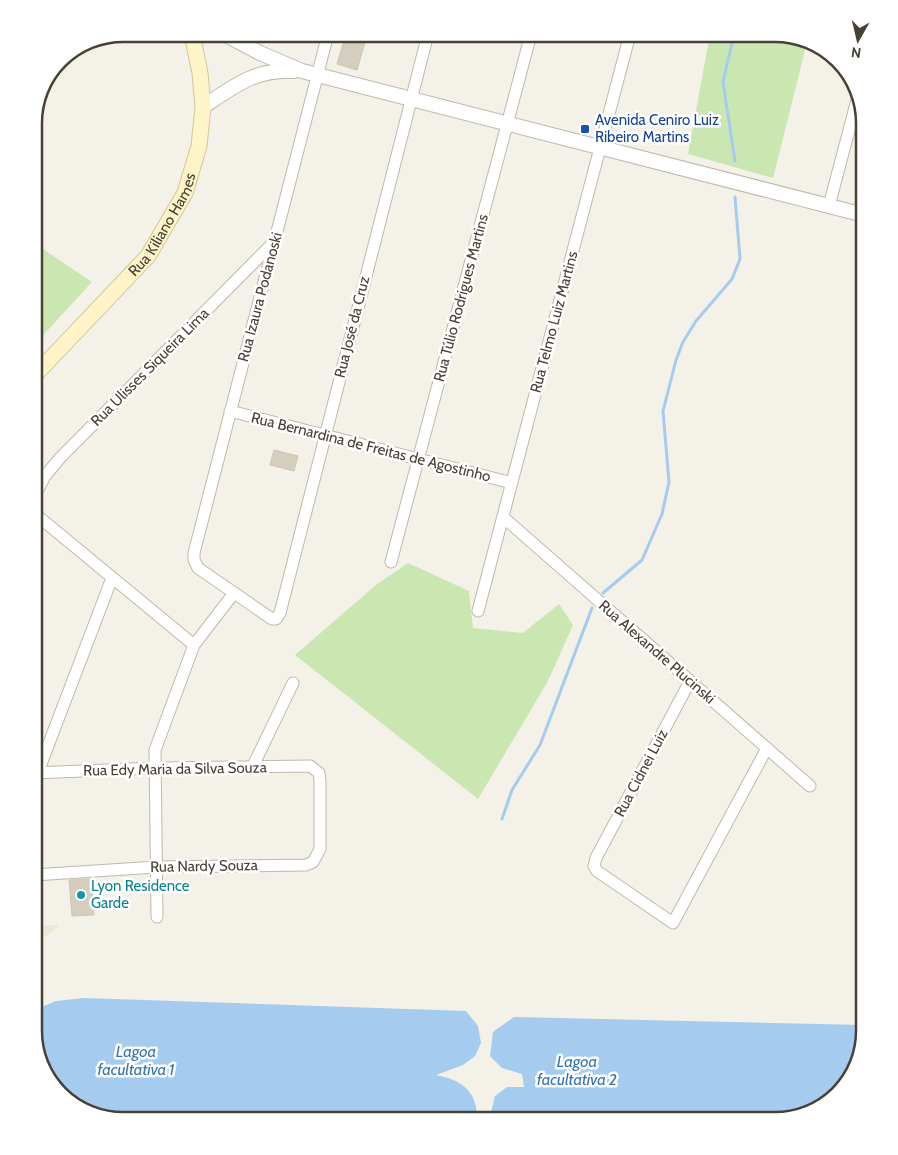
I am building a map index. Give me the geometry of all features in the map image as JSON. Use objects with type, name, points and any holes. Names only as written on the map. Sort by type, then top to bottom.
[{"type":"main road","name":"Rua Kiliano Hames","points":[[43,367],[148,256],[188,186],[199,146],[203,107],[200,73],[194,42]]},
{"type":"street","points":[[239,42],[302,71],[856,213]]},
{"type":"street","name":"Rua Izaura Podanoski","points":[[234,593],[198,568],[194,560],[230,411],[326,42]]},
{"type":"street","name":"Rua José da Cruz","points":[[234,593],[272,619],[276,619],[280,614],[324,435],[426,42]]},
{"type":"street","name":"Rua Túlio Rodrigues Martins","points":[[391,562],[529,43]]},
{"type":"street","name":"Rua Telmo Luiz Martins","points":[[478,611],[628,43]]},
{"type":"street","points":[[203,107],[252,76],[275,70],[302,71]]},
{"type":"street","points":[[829,206],[854,110]]},
{"type":"street","name":"Rua Ulisses Siqueira Lima","points":[[43,481],[60,458],[274,242]]},
{"type":"street","name":"Rua Bernardina de Freitas de Agostinho","points":[[230,411],[512,483]]},
{"type":"street","name":"Rua Alexandre Plucinski","points":[[503,517],[810,786]]},
{"type":"street","points":[[43,520],[194,645]]},
{"type":"street","points":[[42,757],[112,578]]},
{"type":"street","points":[[156,917],[154,768],[158,740],[194,645],[234,593]]},
{"type":"street","name":"Rua Cidnei Luiz","points":[[690,681],[594,866],[597,871],[673,924],[767,748]]},
{"type":"street","points":[[253,766],[293,683]]},
{"type":"street","name":"Rua Edy Maria da Silva Souza","points":[[42,773],[154,768],[310,766],[315,769],[320,781],[320,849],[313,862]]},
{"type":"street","name":"Rua Nardy Souza","points":[[42,874],[156,867],[306,865],[313,862]]},
{"type":"shaded area","points":[[60,925],[42,939],[42,926]]},
{"type":"green space","points":[[708,43],[780,43],[795,45],[805,49],[773,178],[688,154]]},
{"type":"green space","points":[[43,249],[92,282],[43,335]]},
{"type":"green space","points":[[408,563],[469,591],[473,628],[523,633],[559,604],[573,625],[548,681],[478,799],[295,655],[376,585]]},
{"type":"water","name":"Lagoa facultativa 1","points":[[84,998],[466,1011],[478,1026],[481,1043],[475,1056],[463,1065],[436,1075],[454,1080],[467,1089],[472,1095],[477,1112],[108,1111],[88,1104],[70,1092],[56,1076],[49,1062],[43,1042],[42,1007],[56,1001]]},
{"type":"water","name":"Lagoa facultativa 2","points":[[514,1017],[856,1025],[851,1057],[842,1076],[835,1085],[810,1104],[785,1112],[491,1112],[495,1096],[507,1087],[524,1087],[522,1074],[502,1068],[490,1056],[493,1032]]},
{"type":"building","points":[[343,42],[365,42],[357,70],[337,64]]},
{"type":"building","points":[[274,450],[298,456],[294,471],[270,465]]},
{"type":"building","name":"Lyon Residence Garde","points":[[91,879],[94,915],[72,916],[69,880]]},
{"type":"waterway","points":[[732,43],[723,82],[735,161]]},
{"type":"waterway","points":[[603,593],[642,560],[662,514],[669,482],[663,411],[676,360],[683,342],[696,321],[732,279],[740,259],[735,197]]},
{"type":"waterway","points":[[502,819],[512,790],[540,745],[592,608]]},
{"type":"place","name":"Avenida Ceniro Luiz Ribeiro Martins","points":[[585,129]]},
{"type":"place","name":"Lyon Residence Garde","points":[[81,895]]}]
